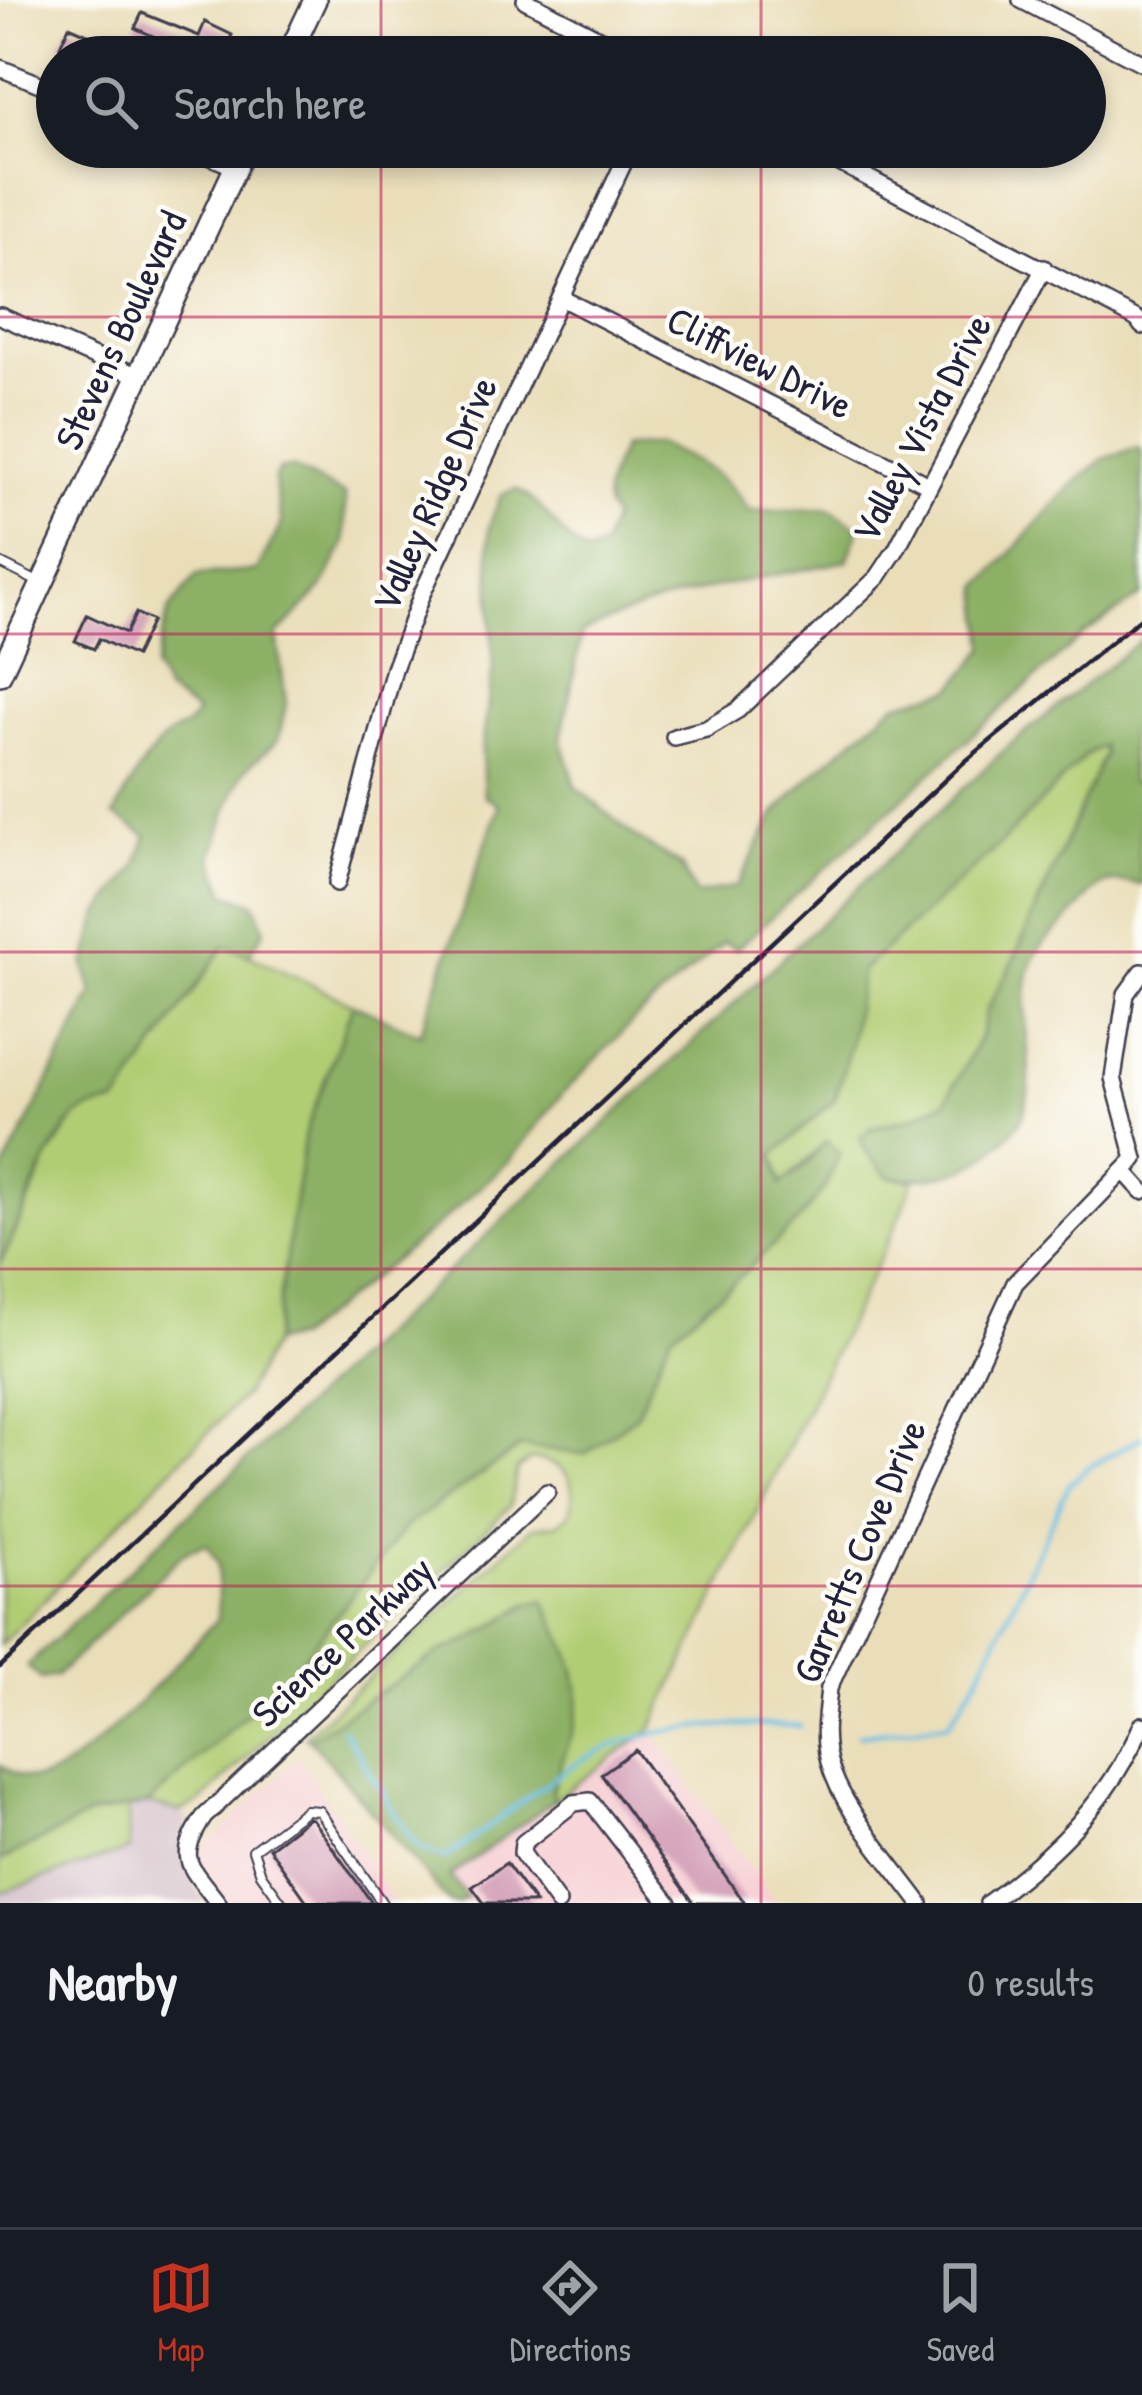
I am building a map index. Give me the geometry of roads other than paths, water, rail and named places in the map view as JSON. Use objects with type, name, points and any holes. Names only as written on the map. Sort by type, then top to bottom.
[{"type":"street","points":[[298,36],[315,0]]},
{"type":"street","points":[[525,0],[594,36]]},
{"type":"street","points":[[1021,0],[1090,36]]},
{"type":"street","points":[[1106,44],[1142,63]]},
{"type":"street","points":[[0,68],[36,83]]},
{"type":"street","name":"Stevens Boulevard","points":[[2,665],[235,168]]},
{"type":"street","name":"Valley Ridge Drive","points":[[337,883],[394,669],[421,596],[622,168]]},
{"type":"street","points":[[849,168],[1044,268],[1142,326]]},
{"type":"street","name":"Valley Vista Drive","points":[[674,737],[706,729],[738,710],[878,577],[1044,268]]},
{"type":"street","name":"Cliffview Drive","points":[[561,298],[929,485]]},
{"type":"street","points":[[0,316],[138,376]]},
{"type":"street","points":[[1142,972],[1126,994],[1113,1078],[1142,1191]]},
{"type":"street","name":"Garretts Cove Drive","points":[[920,1903],[842,1793],[827,1758],[824,1728],[829,1688],[1015,1283],[1134,1162]]},
{"type":"street","name":"Science Parkway","points":[[218,1903],[193,1868],[187,1842],[211,1809],[547,1492]]},
{"type":"street","points":[[988,1903],[1037,1868],[1104,1795],[1123,1768],[1142,1724]]},
{"type":"street","points":[[558,1903],[522,1853],[523,1843],[574,1803],[590,1801],[669,1903]]},
{"type":"lane","points":[[0,563],[42,584]]},
{"type":"lane","points":[[282,1903],[261,1874],[253,1850],[306,1810],[319,1811],[382,1903]]},
{"type":"waterway","points":[[858,1735],[949,1723],[979,1676],[1069,1485],[1086,1469],[1142,1437]]},
{"type":"waterway","points":[[343,1729],[408,1834],[421,1849],[445,1858],[541,1787],[600,1751],[684,1729],[800,1726]]},
{"type":"railway","points":[[0,1667],[962,764],[1142,617]]}]
